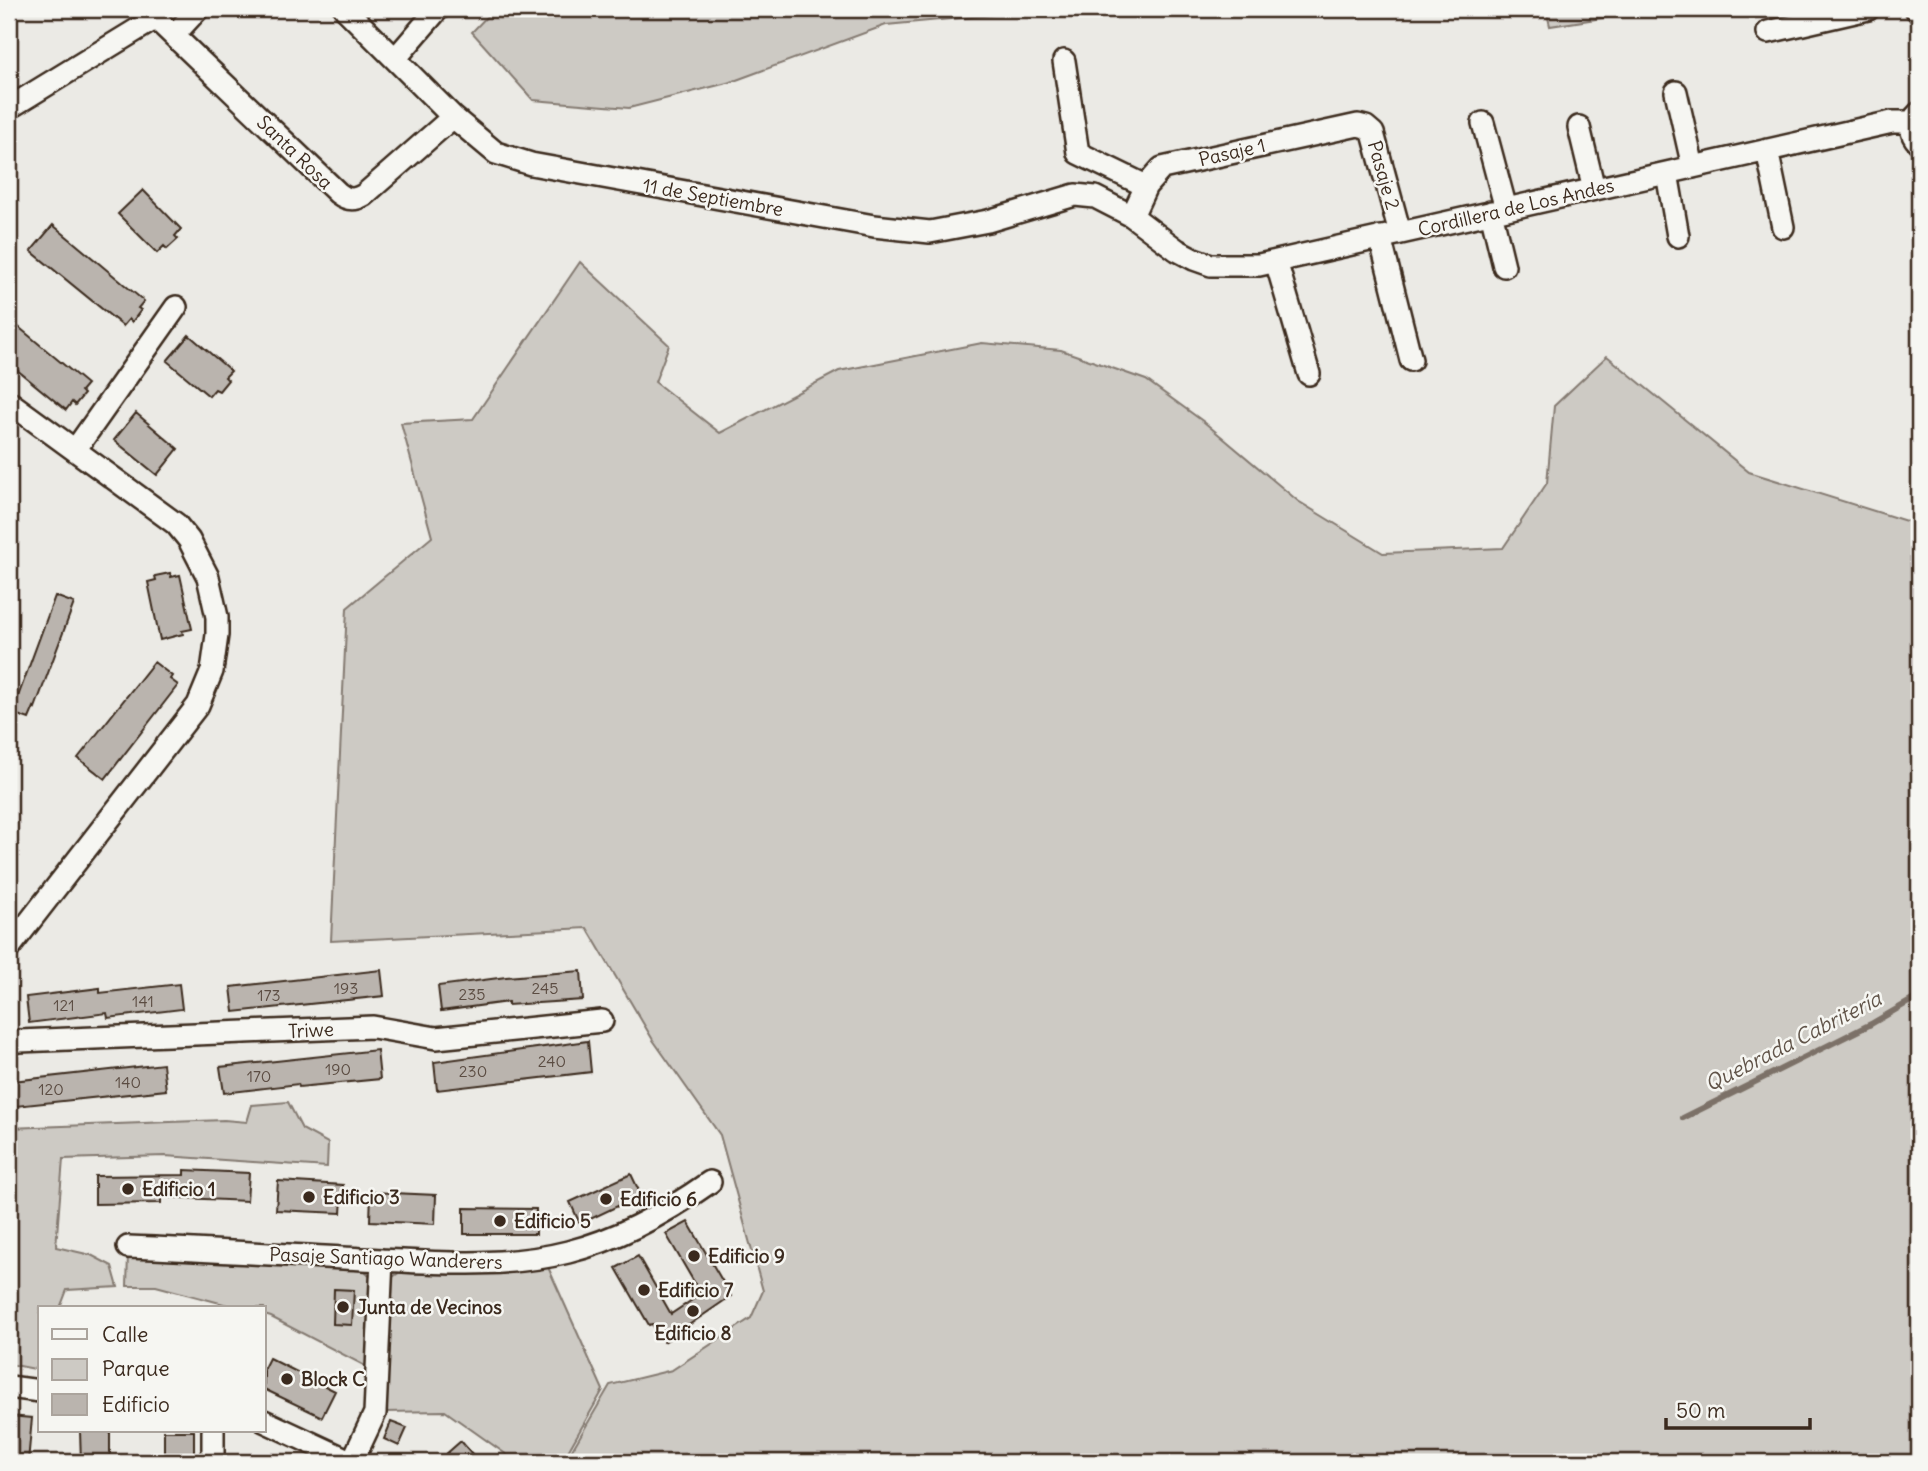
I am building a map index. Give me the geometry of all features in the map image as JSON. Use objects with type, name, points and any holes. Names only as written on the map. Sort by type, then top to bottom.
[{"type":"street","points":[[174,35],[198,9]]},
{"type":"street","name":"11 de Septiembre","points":[[345,9],[453,117],[496,153],[531,164],[874,226],[930,232],[988,221],[1075,195],[1095,197],[1132,216]]},
{"type":"street","points":[[395,59],[438,9]]},
{"type":"street","points":[[1768,32],[1868,9]]},
{"type":"street","points":[[9,108],[151,13]]},
{"type":"street","name":"Santa Rosa","points":[[151,13],[345,198],[358,199],[364,195],[453,117]]},
{"type":"street","points":[[1064,61],[1078,153],[1146,186]]},
{"type":"street","points":[[1676,92],[1693,167]]},
{"type":"street","name":"Cordillera de Los Andes","points":[[1917,113],[1911,133],[1919,143]]},
{"type":"street","name":"Cordillera de Los Andes","points":[[1132,216],[1177,250],[1211,265],[1259,265],[1892,122],[1917,113]]},
{"type":"street","points":[[1483,123],[1504,266]]},
{"type":"street","name":"Pasaje 1","points":[[1132,216],[1146,186],[1162,168],[1358,124]]},
{"type":"street","name":"Pasaje 2","points":[[1358,124],[1373,133],[1411,360]]},
{"type":"street","points":[[1579,127],[1594,189]]},
{"type":"street","points":[[1768,150],[1783,227]]},
{"type":"street","points":[[1667,173],[1678,236]]},
{"type":"street","points":[[1276,261],[1309,374]]},
{"type":"street","points":[[75,450],[176,307]]},
{"type":"street","points":[[9,402],[176,524],[189,540],[208,576],[214,596],[218,635],[212,671],[198,705],[9,948]]},
{"type":"street","name":"Triwe","points":[[12,1041],[373,1027],[436,1038],[602,1021]]},
{"type":"street","name":"Pasaje Santiago Wanderers","points":[[128,1247],[382,1260],[512,1262],[594,1245],[645,1223],[710,1181]]},
{"type":"street","points":[[266,1422],[352,1462],[375,1413],[382,1260]]},
{"type":"street","points":[[9,1387],[38,1391]]},
{"type":"street","points":[[213,1432],[213,1462]]},
{"type":"green space","points":[[494,9],[572,9],[587,15],[696,9],[1047,10],[886,25],[731,82],[629,108],[533,100],[472,32]]},
{"type":"green space","points":[[1546,9],[1660,9],[1550,26]]},
{"type":"green space","points":[[580,262],[669,345],[655,382],[720,433],[839,371],[982,343],[1061,350],[1146,380],[1204,422],[1298,501],[1383,553],[1503,548],[1547,483],[1554,406],[1607,356],[1749,472],[1919,525],[1919,1462],[565,1462],[610,1385],[672,1370],[751,1318],[763,1291],[720,1135],[653,1040],[587,928],[331,941],[347,608],[432,537],[401,423],[473,419]]},
{"type":"green space","points":[[288,1102],[302,1129],[328,1143],[327,1167],[165,1156],[63,1159],[56,1247],[91,1255],[112,1266],[118,1287],[67,1290],[61,1306],[38,1306],[38,1370],[9,1364],[9,1128],[224,1120],[247,1122],[252,1105]]},
{"type":"green space","points":[[128,1254],[361,1267],[373,1279],[369,1368],[266,1316],[266,1306],[231,1306],[156,1286],[127,1286]]},
{"type":"green space","points":[[548,1267],[603,1390],[562,1462],[517,1462],[445,1411],[384,1412],[390,1279],[403,1270],[507,1272]]},
{"type":"building","points":[[143,190],[181,229],[175,236],[178,239],[167,249],[164,246],[157,253],[118,214]]},
{"type":"building","points":[[53,225],[144,301],[132,322],[129,319],[123,326],[31,251]]},
{"type":"building","points":[[9,319],[87,384],[81,391],[84,394],[75,405],[72,402],[66,410],[17,370],[9,380]]},
{"type":"building","points":[[189,335],[231,371],[219,391],[215,389],[209,396],[167,361]]},
{"type":"building","points":[[136,413],[178,449],[157,475],[114,440]]},
{"type":"building","points":[[170,573],[171,577],[180,575],[192,629],[160,640],[148,582],[156,580],[155,576]]},
{"type":"building","points":[[55,596],[74,603],[29,719],[12,713]]},
{"type":"building","points":[[154,662],[172,676],[170,679],[178,685],[105,779],[78,758]]},
{"type":"building","points":[[381,970],[384,996],[234,1012],[231,987]]},
{"type":"building","points":[[581,971],[583,1000],[508,1005],[508,1002],[441,1011],[438,986]]},
{"type":"building","points":[[179,984],[182,1009],[108,1018],[107,1013],[29,1023],[26,997],[100,988],[100,993]]},
{"type":"building","points":[[588,1041],[591,1072],[437,1090],[434,1062]]},
{"type":"building","points":[[377,1050],[380,1079],[299,1087],[298,1084],[224,1093],[220,1067]]},
{"type":"building","points":[[163,1064],[166,1090],[16,1106],[13,1081]]},
{"type":"building","points":[[184,1170],[249,1173],[247,1201],[161,1197],[161,1203],[95,1204],[95,1176],[184,1175]]},
{"type":"building","name":"Edificio 6","points":[[631,1174],[641,1195],[580,1224],[570,1202]]},
{"type":"building","name":"Edificio 3","points":[[278,1181],[343,1185],[341,1213],[276,1210]]},
{"type":"building","points":[[371,1192],[436,1195],[435,1224],[370,1221]]},
{"type":"building","name":"Edificio 5","points":[[464,1208],[536,1209],[536,1234],[464,1234]]},
{"type":"building","points":[[688,1222],[731,1296],[664,1342],[652,1324],[649,1325],[616,1268],[638,1256],[671,1314],[701,1294],[666,1234]]},
{"type":"building","name":"Junta de Vecinos","points":[[334,1289],[354,1290],[352,1325],[333,1324]]},
{"type":"building","name":"Block C","points":[[269,1358],[335,1391],[322,1417],[266,1390],[266,1364]]},
{"type":"building","points":[[9,1416],[32,1418],[28,1462],[9,1462]]},
{"type":"building","points":[[391,1422],[407,1428],[399,1446],[384,1439]]},
{"type":"building","points":[[80,1432],[110,1432],[110,1462],[81,1462]]},
{"type":"building","points":[[164,1432],[194,1432],[194,1462],[164,1462]]},
{"type":"building","points":[[461,1441],[479,1462],[437,1462]]},
{"type":"waterway","name":"Quebrada Cabritería","points":[[1683,1118],[1871,1024],[1919,996]]},
{"type":"place","name":"Edificio 1","points":[[128,1189]]},
{"type":"place","name":"Edificio 3","points":[[309,1197]]},
{"type":"place","name":"Edificio 6","points":[[606,1199]]},
{"type":"place","name":"Edificio 5","points":[[500,1221]]},
{"type":"place","name":"Edificio 9","points":[[694,1256]]},
{"type":"place","name":"Edificio 7","points":[[644,1290]]},
{"type":"place","name":"Junta de Vecinos","points":[[343,1307]]},
{"type":"place","name":"Edificio 8","points":[[693,1311]]},
{"type":"place","name":"Block C","points":[[287,1379]]}]
